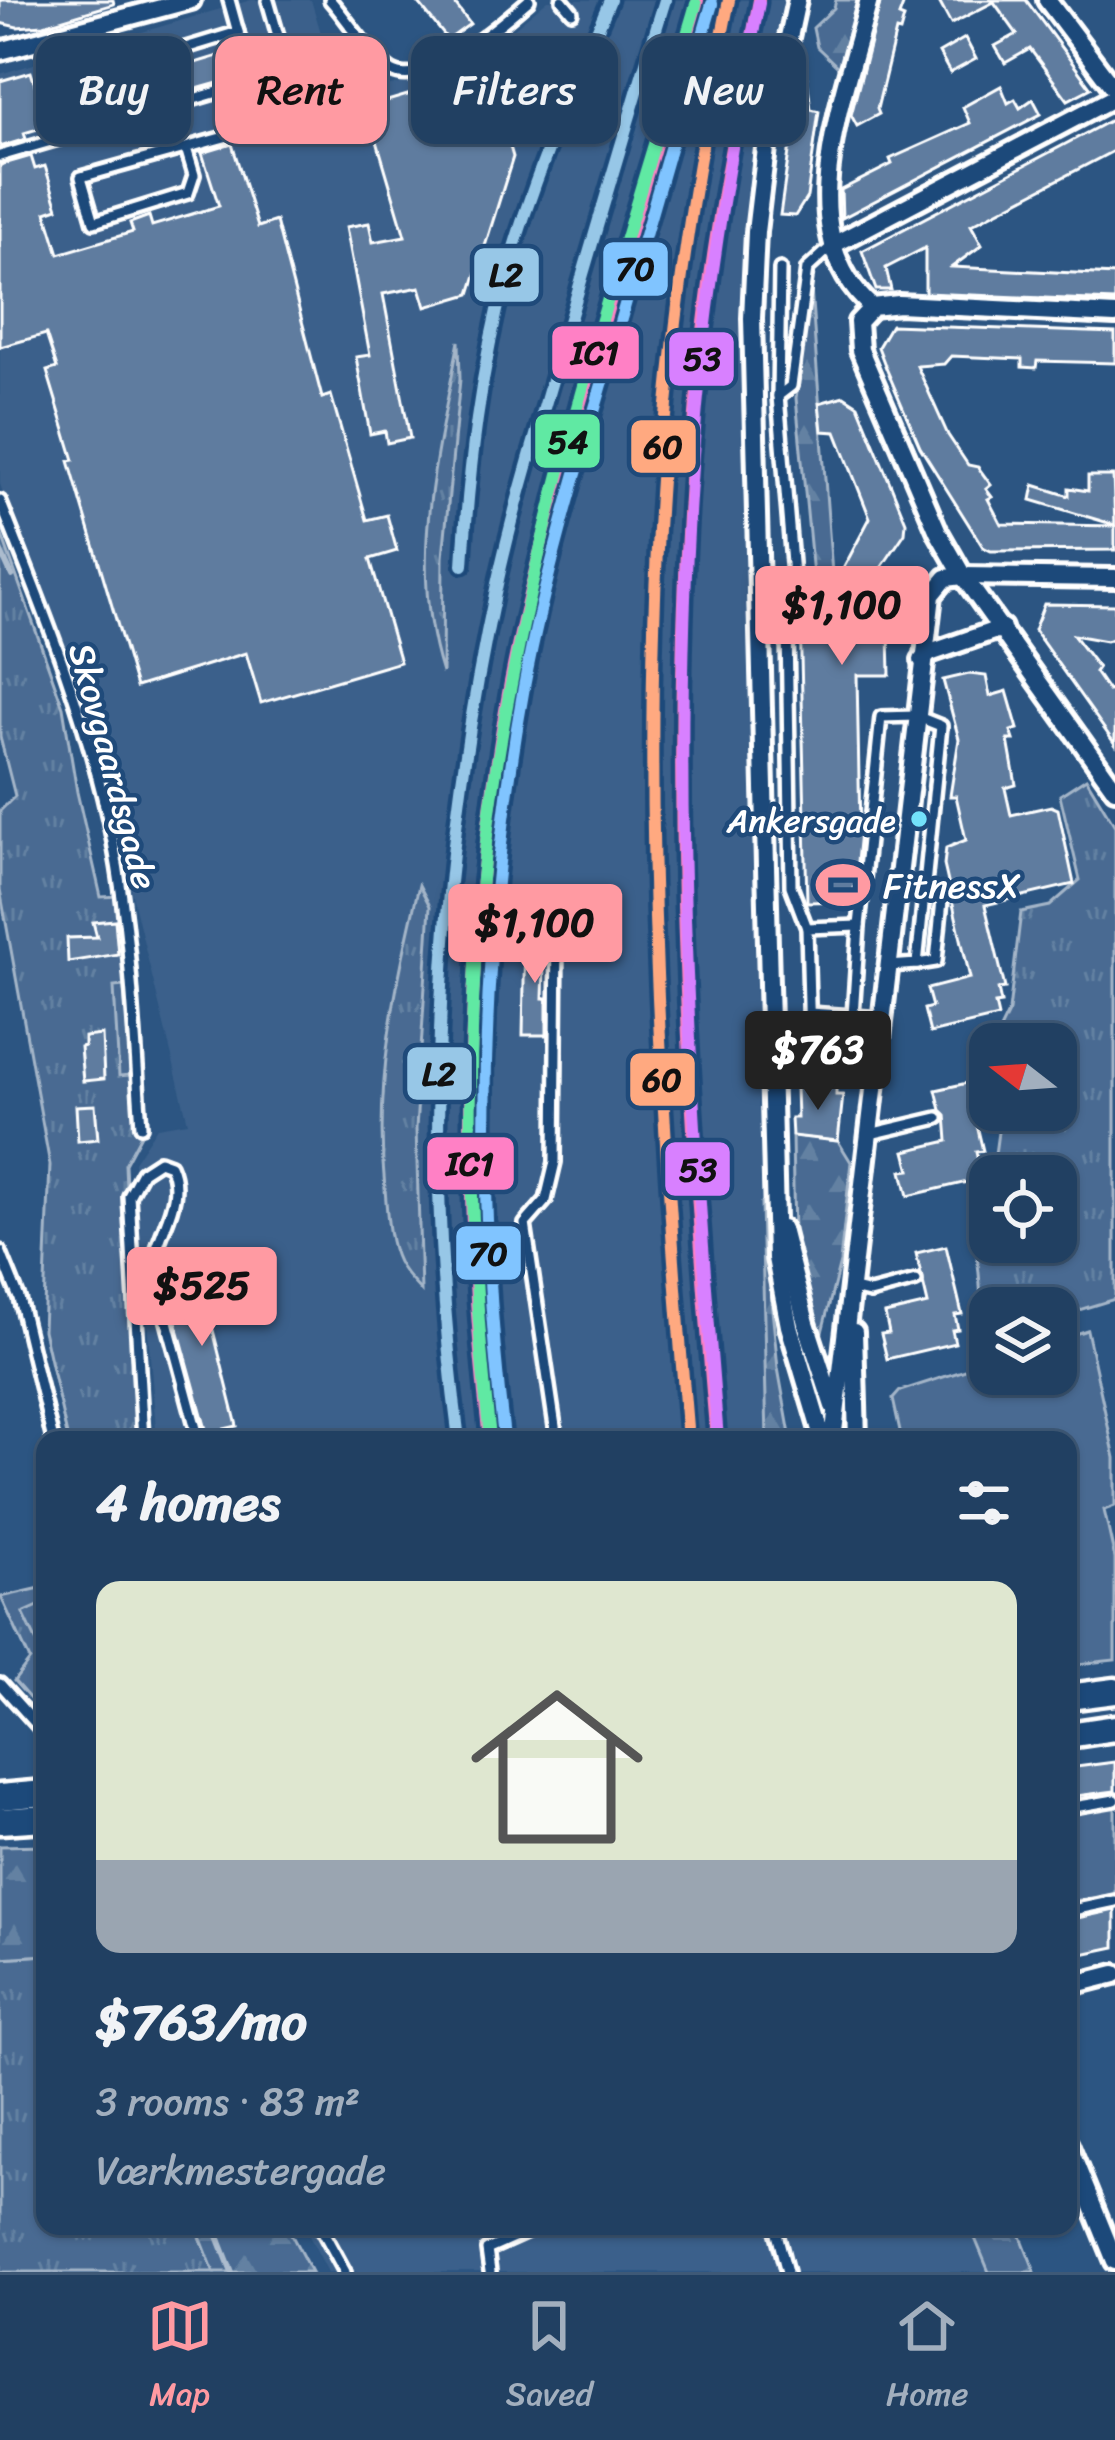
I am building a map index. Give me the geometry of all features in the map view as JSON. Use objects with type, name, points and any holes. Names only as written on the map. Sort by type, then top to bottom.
[{"type":"main road","points":[[1077,1696],[1115,1691]]},
{"type":"main road","points":[[1077,1733],[1115,1727]]},
{"type":"main road","points":[[0,1797],[36,1794]]},
{"type":"main road","points":[[0,1821],[36,1819]]},
{"type":"street","points":[[0,52],[191,0]]},
{"type":"street","points":[[797,0],[767,140],[752,318],[776,1258],[820,1431]]},
{"type":"street","points":[[869,0],[833,145],[825,205],[833,245],[853,290],[872,307]]},
{"type":"street","points":[[833,245],[1115,94],[1047,0]]},
{"type":"street","points":[[1115,315],[899,304],[872,307],[858,322],[860,350],[938,532],[963,576],[1115,789]]},
{"type":"street","points":[[834,1431],[932,595],[946,578],[963,576],[1115,578]]},
{"type":"street","points":[[922,660],[930,652],[1002,628]]},
{"type":"street","points":[[777,1211],[806,1323],[842,1431]]},
{"type":"street","points":[[853,1289],[857,1431]]},
{"type":"street","points":[[1077,1984],[1115,1974]]},
{"type":"street","points":[[1077,2163],[1108,2222],[1115,2261]]},
{"type":"lane","points":[[229,0],[239,36]]},
{"type":"lane","points":[[330,0],[390,70],[405,76],[439,65],[489,34],[529,0]]},
{"type":"lane","points":[[562,0],[572,12]]},
{"type":"lane","points":[[268,1],[278,36]]},
{"type":"lane","points":[[191,46],[238,32]]},
{"type":"lane","points":[[186,148],[194,175],[188,194],[94,222],[82,177],[215,140]]},
{"type":"lane","points":[[0,156],[41,144]]},
{"type":"lane","points":[[778,396],[791,386],[808,268],[833,245]]},
{"type":"lane","points":[[780,268],[778,396],[794,575]]},
{"type":"lane","name":"Skovgaardsgade","points":[[0,501],[65,670],[112,835],[128,938],[141,1126]]},
{"type":"lane","points":[[787,627],[791,886],[807,928],[811,1079]]},
{"type":"lane","points":[[853,1016],[881,717],[916,716],[941,726],[917,964]]},
{"type":"lane","points":[[889,966],[936,962],[942,900]]},
{"type":"lane","points":[[528,918],[548,918],[557,932],[555,1162],[546,1200],[525,1224],[556,1431]]},
{"type":"lane","points":[[807,928],[859,926]]},
{"type":"lane","points":[[809,1013],[883,1018]]},
{"type":"lane","points":[[870,1134],[938,1118]]},
{"type":"lane","points":[[142,1431],[129,1196],[142,1172],[159,1161],[170,1165],[178,1182],[171,1217],[154,1246],[153,1270],[197,1431]]},
{"type":"lane","points":[[0,1251],[19,1298],[51,1431]]},
{"type":"lane","points":[[853,1289],[870,1292],[916,1282]]},
{"type":"lane","points":[[0,1684],[36,1724]]},
{"type":"lane","points":[[1077,1806],[1115,1800]]},
{"type":"lane","points":[[1077,1909],[1115,1901]]},
{"type":"lane","points":[[325,2235],[345,2272]]},
{"type":"lane","points":[[490,2272],[487,2250],[520,2235]]},
{"type":"lane","points":[[777,2235],[787,2272]]},
{"type":"shaded area","points":[[251,0],[311,0],[322,36],[215,36],[215,144],[387,144],[387,87],[411,81],[411,144],[618,144],[618,36],[505,36],[548,0],[783,0],[775,36],[642,36],[642,144],[753,144],[739,318],[767,1431],[156,1431],[134,1162],[157,1127],[188,1122],[101,769],[0,484],[0,74],[36,63],[36,144],[191,144],[191,36],[129,36]]},
{"type":"shaded area","points":[[309,2235],[984,2235],[999,2272],[328,2272]]},
{"type":"green space","points":[[836,0],[858,0],[840,69],[817,47],[813,28]]},
{"type":"green space","points":[[811,288],[834,601],[815,596],[796,398]]},
{"type":"green space","points":[[459,341],[460,379],[443,557],[442,673],[432,632],[426,549],[435,465]]},
{"type":"green space","points":[[0,530],[63,707],[101,897],[119,896],[145,1127],[125,1164],[137,1431],[66,1431],[43,1330],[50,1165],[0,889],[0,811],[15,796],[0,737]]},
{"type":"green space","points":[[1086,778],[1115,826],[1115,1299],[1077,1311],[1077,1287],[980,1287],[978,1263],[1077,1263],[1077,1155],[995,1155],[998,1131],[1077,1131],[1077,1023],[1003,1023],[1009,1011],[1021,912],[1050,906],[1080,880],[1060,795]]},
{"type":"green space","points":[[419,885],[430,906],[416,1129],[421,1291],[400,1266],[392,1245],[382,1149],[389,1036]]},
{"type":"green space","points":[[124,986],[131,1075],[119,1076],[114,987]]},
{"type":"green space","points":[[792,1136],[838,1141],[851,1162],[840,1262],[820,1340],[794,1237]]},
{"type":"green space","points":[[761,1202],[789,1431],[767,1431]]},
{"type":"green space","points":[[1087,1330],[1115,1458],[1115,1506],[1104,1510],[1115,1559],[1115,1660],[1077,1664],[1077,1431],[900,1431],[893,1399],[900,1391],[969,1369],[969,1395],[1077,1395],[1077,1333]]},
{"type":"green space","points":[[36,1589],[36,1706],[14,1681],[30,1660],[1,1597]]},
{"type":"green space","points":[[36,1607],[36,1640],[23,1613]]},
{"type":"green space","points":[[1115,1806],[1115,1894],[1077,1900],[1077,1812]]},
{"type":"green space","points":[[36,1845],[36,1956],[0,1958],[0,1846]]},
{"type":"green space","points":[[36,1956],[36,2235],[200,2235],[214,2272],[0,2272],[0,1958]]},
{"type":"green space","points":[[200,2235],[292,2235],[311,2272],[214,2272]]},
{"type":"green space","points":[[974,2235],[1021,2235],[1035,2272],[989,2272]]},
{"type":"building","points":[[0,0],[113,0],[114,4],[44,25],[17,27],[0,23]]},
{"type":"building","points":[[416,0],[452,0],[470,24],[454,36],[445,36]]},
{"type":"building","points":[[881,0],[905,0],[899,16],[904,18],[900,32],[896,31],[879,114],[857,126],[851,115]]},
{"type":"building","points":[[938,0],[1026,0],[1091,88],[1068,100],[1030,49],[1005,63],[995,46],[1017,34],[994,2],[951,24]]},
{"type":"building","points":[[965,38],[976,59],[950,73],[939,53]]},
{"type":"building","points":[[215,57],[215,84],[191,91],[191,64]]},
{"type":"building","points":[[806,71],[811,109],[819,111],[807,197],[795,216],[780,215],[790,145],[786,144],[806,144]]},
{"type":"building","points":[[31,72],[36,88],[36,130],[24,133],[26,139],[0,147],[0,81]]},
{"type":"building","points":[[1001,86],[1008,103],[1015,99],[1020,108],[1033,99],[1041,114],[842,218],[841,190],[892,164],[890,159],[970,123],[963,107]]},
{"type":"building","points":[[411,94],[411,144],[509,144],[513,157],[470,294],[426,307],[420,287],[383,294],[410,438],[387,443],[385,431],[370,434],[356,357],[370,355],[346,227],[369,223],[373,242],[405,236],[378,144],[387,144],[387,101]]},
{"type":"building","points":[[1115,118],[1115,150],[971,225],[982,245],[952,267],[1115,275],[1115,301],[925,293],[925,248],[886,268],[891,290],[876,290],[862,251]]},
{"type":"building","points":[[232,144],[258,227],[276,221],[322,398],[331,395],[367,520],[387,515],[397,551],[370,559],[400,662],[261,703],[246,653],[136,687],[69,461],[74,460],[47,371],[57,368],[46,334],[0,347],[0,165],[31,156],[35,169],[45,166],[58,208],[46,212],[59,254],[133,232],[130,223],[149,216],[152,226],[219,206],[202,153]]},
{"type":"building","points":[[891,325],[1115,333],[1115,363],[1037,361],[1036,368],[1022,367],[1022,359],[951,356],[944,364],[917,366],[948,435],[968,465],[978,467],[991,485],[986,489],[992,497],[988,499],[1001,524],[1115,526],[1115,550],[991,551],[983,547],[920,447],[886,368],[878,347]]},
{"type":"building","points":[[844,396],[858,405],[906,522],[905,533],[856,605],[856,634],[889,633],[890,675],[857,675],[860,832],[853,901],[807,902],[800,615],[785,615],[783,584],[803,582],[803,601],[836,600],[834,572],[842,571],[870,518],[836,432],[822,431],[819,403]]},
{"type":"building","points":[[1088,476],[1113,476],[1115,525],[1031,500],[1034,485],[1069,496],[1069,488],[1088,491]]},
{"type":"building","points":[[1044,604],[1115,605],[1115,638],[1106,641],[1073,635],[1098,668],[1095,672],[1108,691],[1115,689],[1115,744],[1034,630]]},
{"type":"building","points":[[986,676],[990,696],[1007,691],[1018,729],[1011,731],[1014,740],[1008,740],[1016,785],[1005,788],[1011,815],[1051,806],[1058,809],[1074,884],[985,905],[1005,988],[998,989],[998,1017],[930,1033],[924,1009],[932,1007],[927,989],[970,978],[944,865],[946,848],[966,840],[956,796],[950,796],[959,739],[943,680]]},
{"type":"building","points":[[115,920],[118,954],[68,962],[67,938],[97,937],[93,922]]},
{"type":"building","points":[[525,933],[545,934],[547,1035],[523,1035]]},
{"type":"building","points":[[102,1035],[104,1079],[83,1081],[80,1047],[84,1037]]},
{"type":"building","points":[[967,1083],[969,1131],[978,1131],[983,1151],[969,1155],[969,1182],[908,1196],[902,1171],[910,1170],[905,1151],[948,1141],[946,1115],[936,1090]]},
{"type":"building","points":[[836,1086],[836,1095],[843,1095],[838,1141],[792,1136],[796,1087]]},
{"type":"building","points":[[95,1105],[98,1139],[78,1141],[76,1106]]},
{"type":"building","points":[[946,1246],[962,1314],[955,1315],[955,1343],[887,1359],[881,1334],[889,1333],[885,1314],[928,1304],[916,1253]]},
{"type":"building","points":[[195,1258],[237,1426],[206,1431],[172,1307],[183,1305],[172,1263]]},
{"type":"building","points":[[1115,1762],[1115,1791],[1077,1796],[1077,1767]]},
{"type":"building","points":[[1115,1910],[1115,1947],[1077,1955],[1077,1918]]},
{"type":"waterway","points":[[0,550],[12,576]]},
{"type":"waterway","points":[[218,2235],[232,2272]]},
{"type":"transit line","name":"L2","points":[[463,565],[477,419],[506,275],[540,170],[610,0]]},
{"type":"transit line","name":"L2","points":[[458,1431],[440,1225],[438,1118],[448,903],[460,796],[476,690],[512,522],[665,0]]},
{"type":"transit line","name":"IC1","points":[[488,1431],[470,1155],[475,966],[494,777],[518,641],[548,518],[698,0]]},
{"type":"transit line","name":"60","points":[[687,1431],[657,968],[654,613],[664,433],[678,308],[729,0]]},
{"type":"transit line","name":"IC1","points":[[715,1431],[688,1035],[681,764],[683,629],[705,314],[759,0]]},
{"type":"transit line","name":"53","points":[[717,1431],[687,968],[684,615],[694,435],[708,310],[759,3]]},
{"type":"transit line","name":"54","points":[[489,1431],[475,1273],[470,1108],[476,942],[495,777],[556,484],[696,4]]},
{"type":"transit line","name":"70","points":[[503,1431],[485,1156],[490,968],[509,781],[532,647],[561,528],[712,4]]},
{"type":"place","name":"Ankersgade","points":[[919,819]]},
{"type":"place","name":"FitnessX","points":[[843,885]]}]
